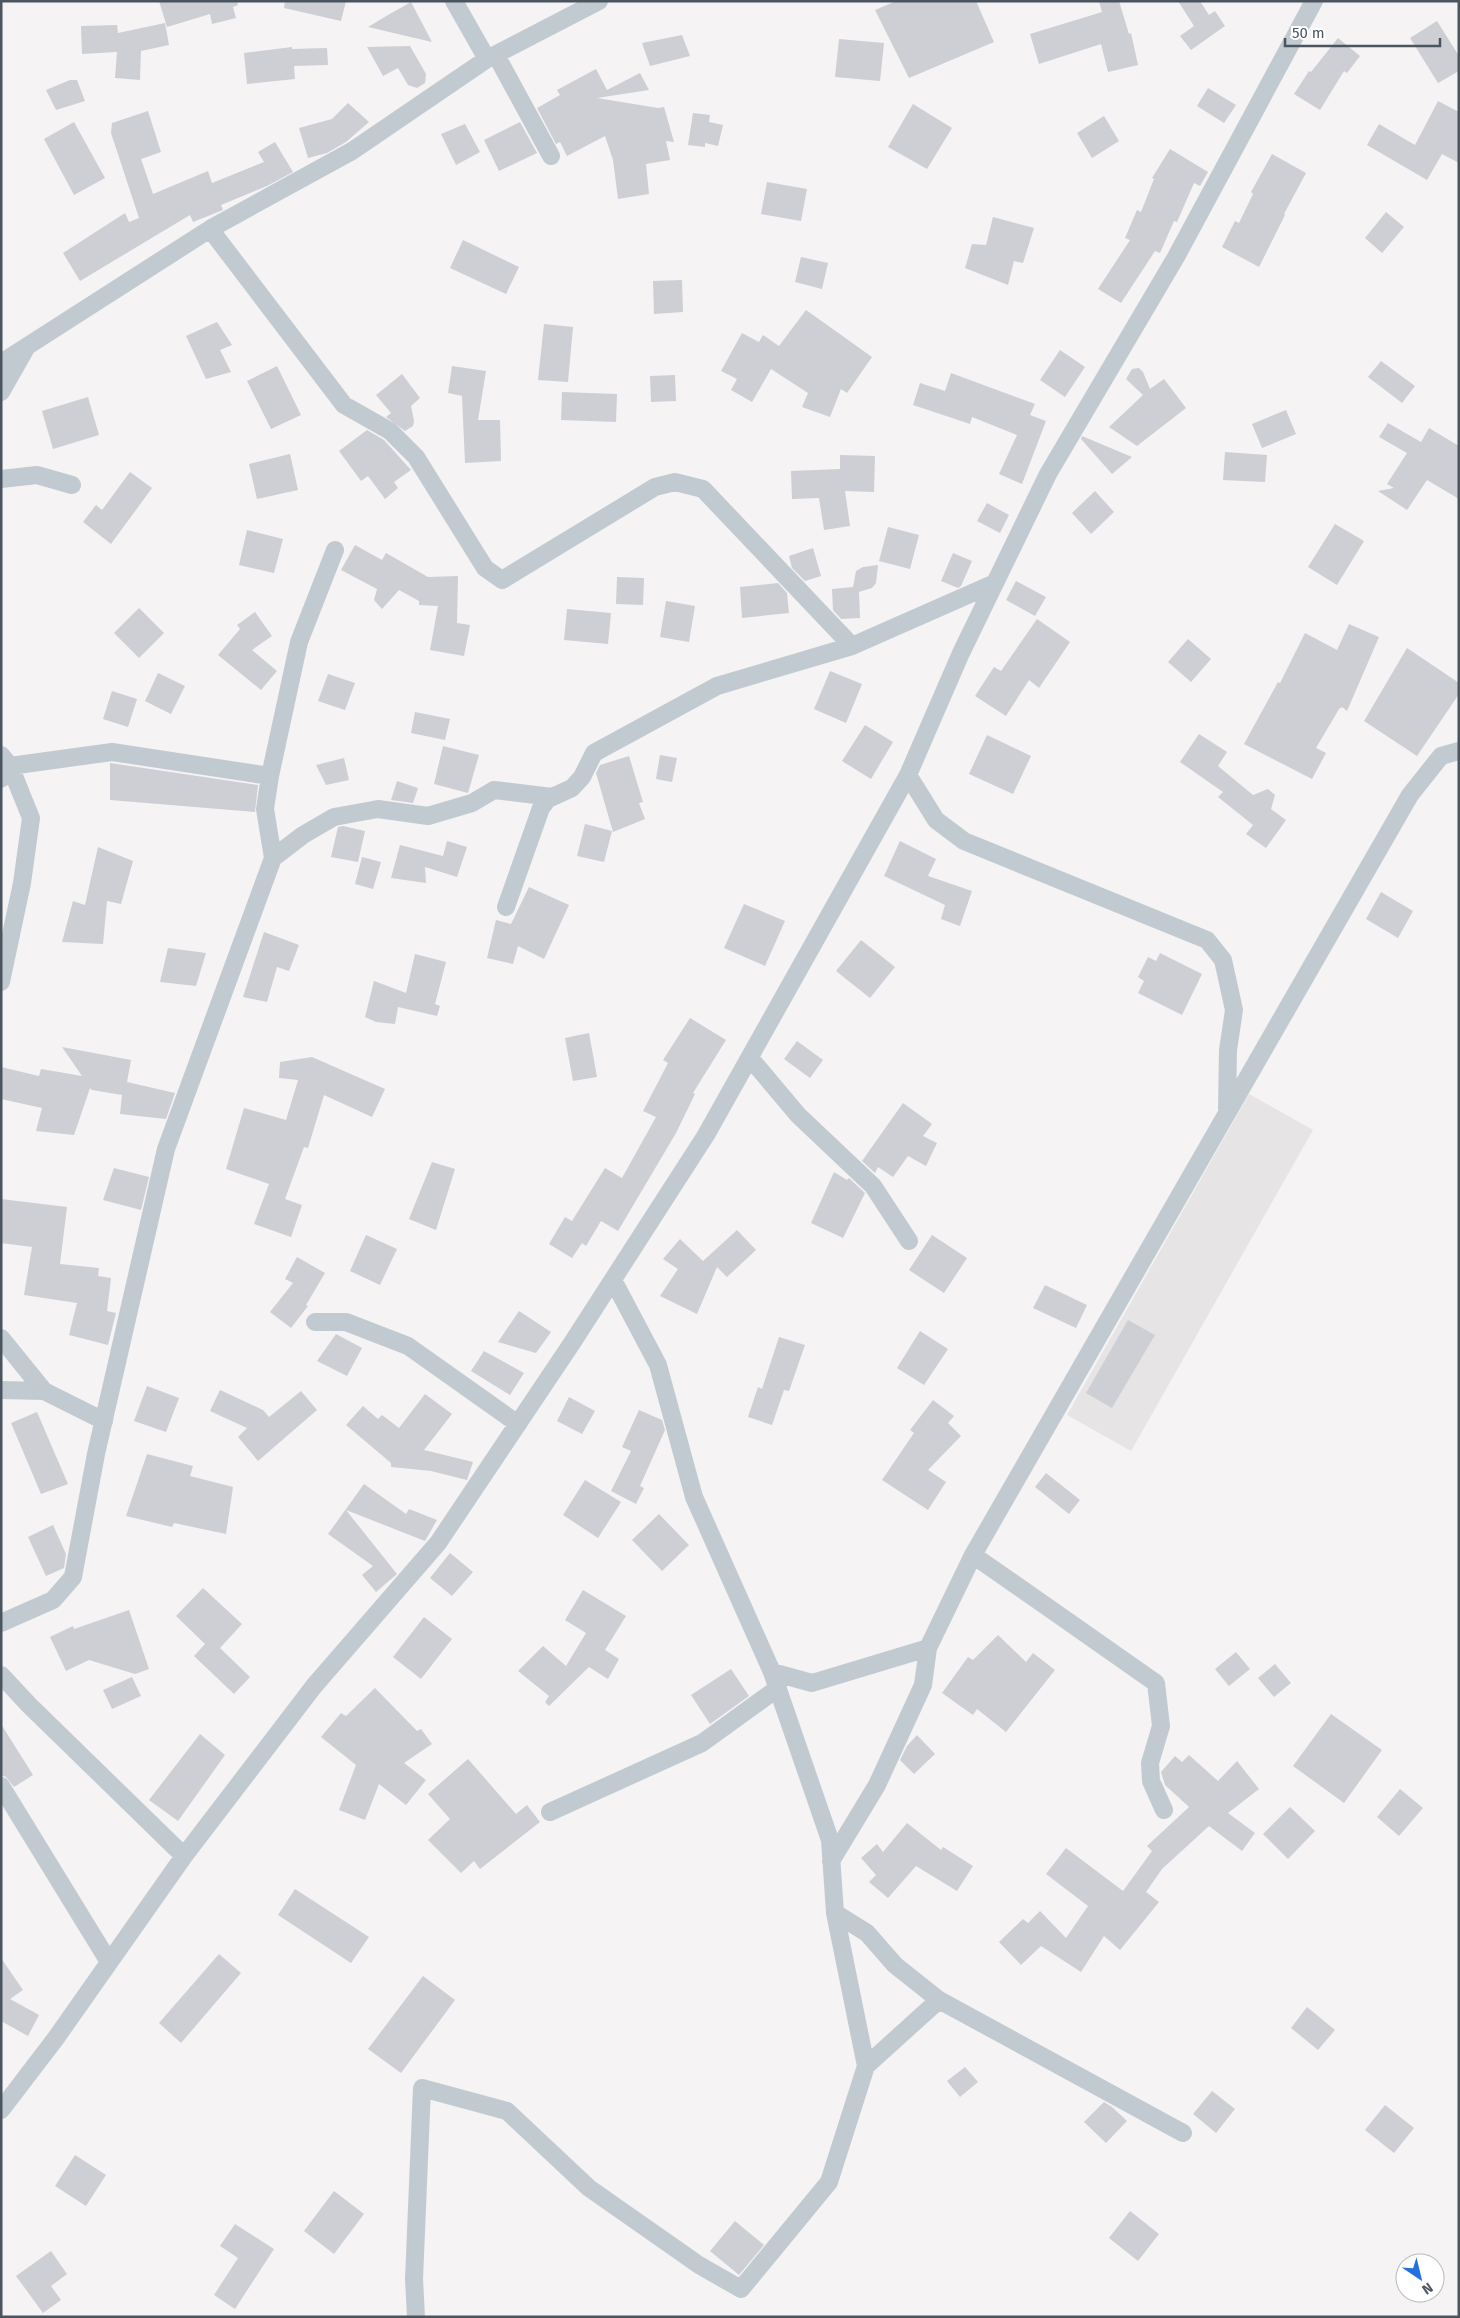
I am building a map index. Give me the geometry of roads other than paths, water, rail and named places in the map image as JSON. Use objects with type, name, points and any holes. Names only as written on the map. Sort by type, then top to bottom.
[{"type":"street","points":[[454,1],[491,57],[551,156]]},
{"type":"street","points":[[1,362],[210,229],[352,151],[491,57],[598,1]]},
{"type":"street","points":[[1,2110],[184,1856],[314,1686],[438,1543],[613,1280],[706,1135],[908,775],[961,653],[1048,474],[1176,257],[1314,1]]},
{"type":"street","points":[[210,229],[344,405],[390,431],[416,457],[485,568],[502,580],[655,487],[675,482],[703,489],[852,646]]},
{"type":"street","points":[[1,392],[28,346]]},
{"type":"street","points":[[1,480],[37,475],[72,485]]},
{"type":"street","points":[[1,1623],[52,1600],[73,1577],[104,1421],[166,1149],[273,858],[265,809],[270,776],[299,642],[335,550]]},
{"type":"street","points":[[506,907],[541,808],[552,797],[572,788],[582,776],[594,753],[717,686],[852,646],[995,583]]},
{"type":"street","points":[[830,1863],[877,1785],[923,1685],[928,1648],[973,1555],[1410,795],[1441,756],[1459,750]]},
{"type":"street","points":[[1,982],[22,883],[31,818],[4,767],[112,752],[270,776]]},
{"type":"street","points":[[908,775],[936,820],[964,840],[1207,940],[1223,960],[1234,1010],[1228,1050],[1228,1110]]},
{"type":"street","points":[[273,858],[303,835],[334,817],[378,809],[428,816],[472,803],[494,790],[552,797]]},
{"type":"street","points":[[750,1058],[798,1115],[872,1186],[909,1241]]},
{"type":"street","points":[[416,2317],[414,2279],[422,2088],[507,2112],[589,2188],[699,2265],[741,2289],[829,2182],[866,2066],[835,1913],[830,1863],[830,1840],[775,1680],[694,1497],[658,1365],[613,1280]]},
{"type":"street","points":[[314,1322],[346,1322],[408,1346],[518,1424]]},
{"type":"street","points":[[1,1338],[44,1391],[104,1421]]},
{"type":"street","points":[[1,1390],[44,1391]]},
{"type":"street","points":[[973,1555],[1156,1683],[1161,1726],[1150,1763],[1151,1781],[1164,1810]]},
{"type":"street","points":[[550,1812],[702,1744],[775,1680],[812,1683],[928,1648]]},
{"type":"street","points":[[1,1675],[29,1705],[184,1856]]},
{"type":"street","points":[[1,1786],[109,1962]]},
{"type":"street","points":[[835,1913],[867,1933],[895,1965],[939,2000],[1183,2133]]},
{"type":"street","points":[[866,2066],[939,2000]]}]
